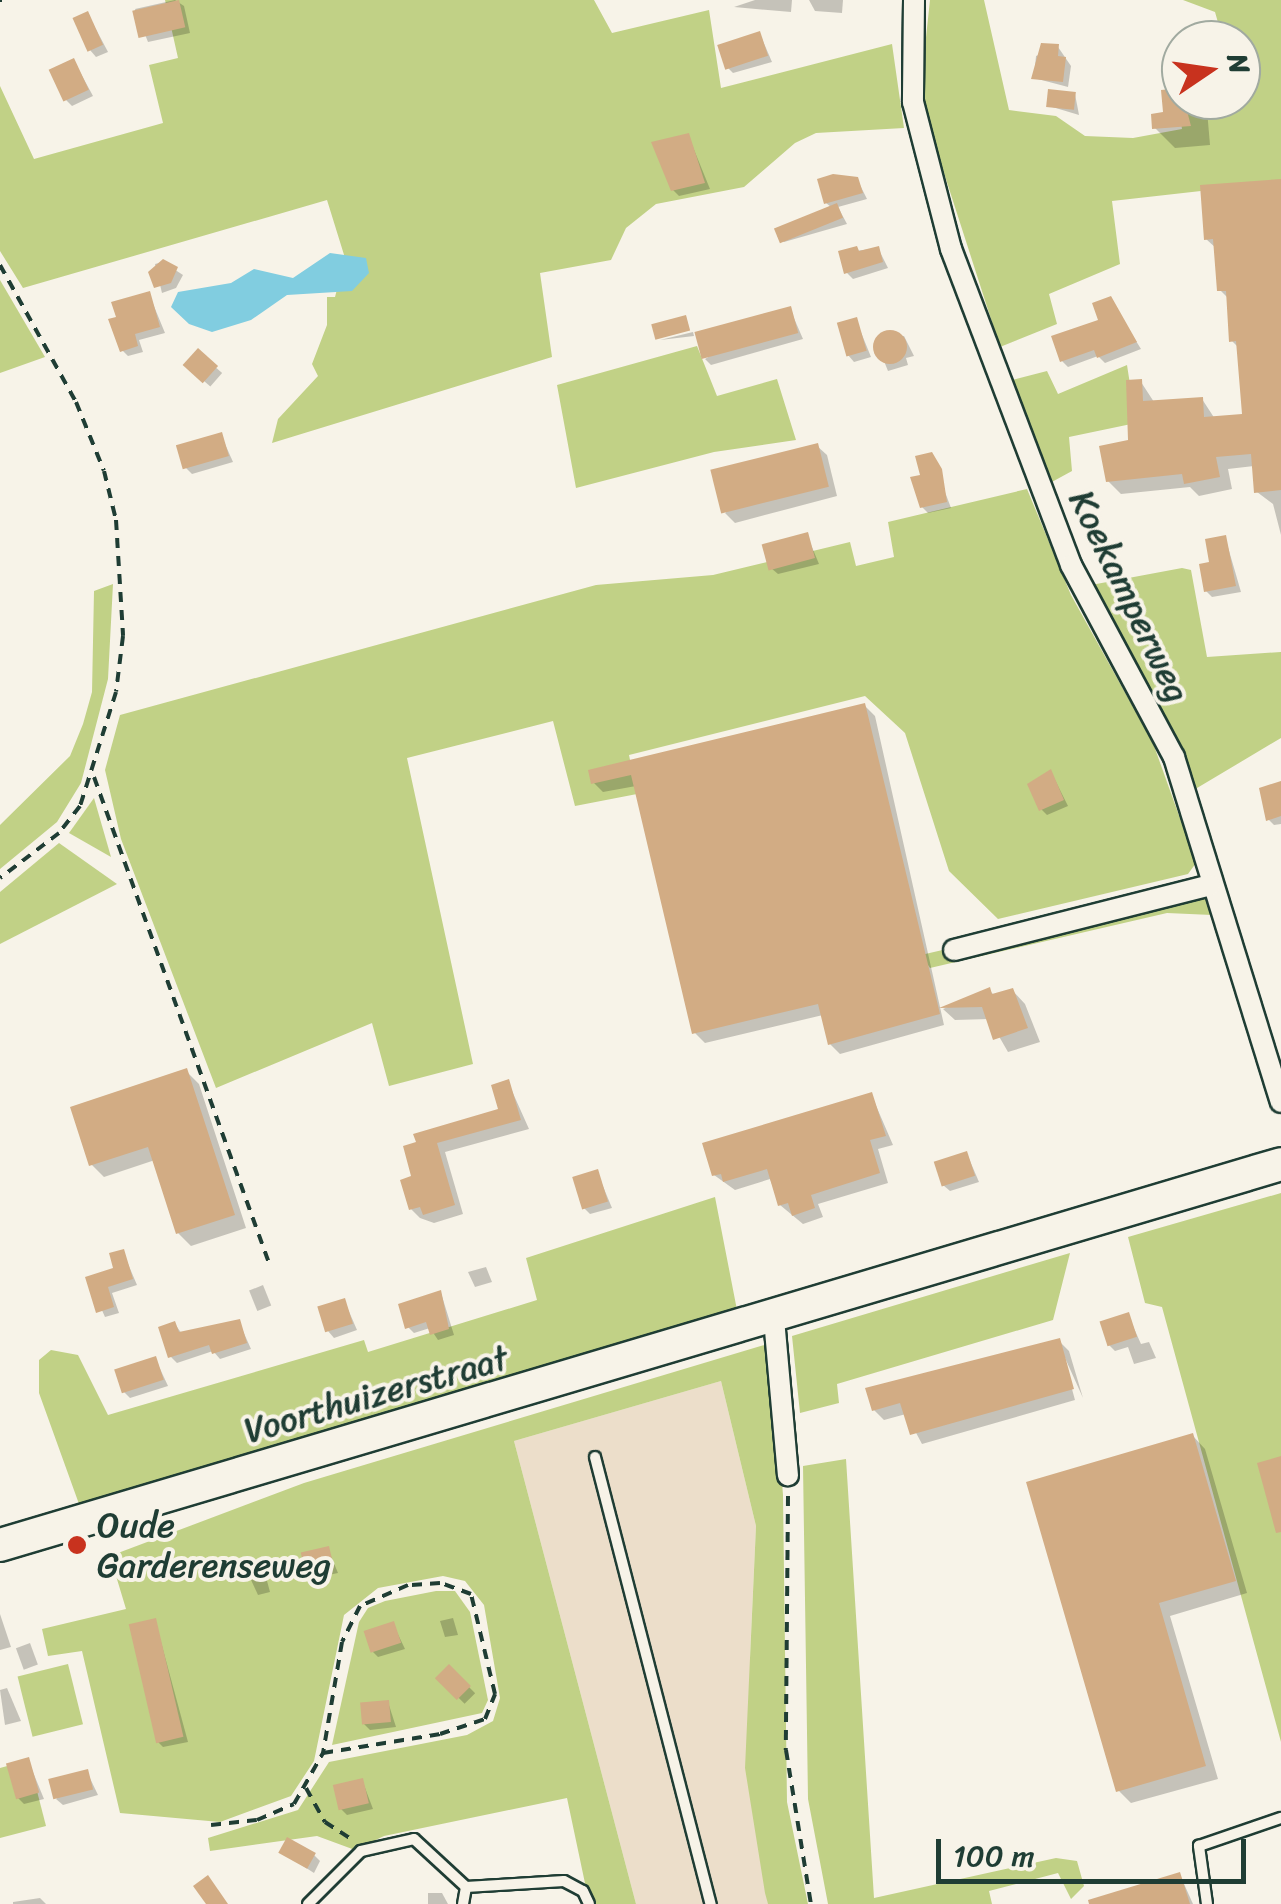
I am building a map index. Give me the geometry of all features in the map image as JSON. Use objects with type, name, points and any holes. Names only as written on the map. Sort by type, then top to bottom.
[{"type":"main road","name":"Voorthuizerstraat","points":[[0,1546],[774,1319],[1281,1164]]},
{"type":"street","name":"Koekamperweg","points":[[914,0],[913,102],[951,249],[1070,566],[1174,758],[1210,885],[1281,1102]]},
{"type":"street","points":[[954,950],[1210,885]]},
{"type":"street","points":[[774,1319],[788,1475]]},
{"type":"lane","points":[[594,1457],[711,1904]]},
{"type":"lane","points":[[1207,1904],[1199,1846],[1281,1818]]},
{"type":"lane","points":[[308,1904],[361,1851],[386,1841],[414,1839],[466,1887],[564,1881],[583,1891],[589,1904]]},
{"type":"lane","points":[[463,1904],[466,1887]]},
{"type":"path","points":[[0,266],[76,402],[116,520],[123,636],[116,692],[94,777],[60,833],[0,878]]},
{"type":"path","points":[[94,777],[269,1263]]},
{"type":"path","points":[[788,1475],[786,1750],[811,1904]]},
{"type":"path","points":[[211,1826],[257,1820],[294,1804],[306,1788],[323,1754],[342,1642],[360,1606],[408,1585],[440,1583],[471,1594],[495,1694],[485,1719],[440,1734],[323,1754]]},
{"type":"path","points":[[306,1788],[326,1822],[343,1838],[386,1841]]},
{"type":"shaded area","points":[[721,1381],[756,1526],[750,1656],[768,1904],[636,1904],[514,1441]]},
{"type":"green space","points":[[165,0],[594,0],[612,33],[709,10],[721,88],[892,44],[904,128],[816,133],[795,143],[744,187],[656,204],[626,228],[611,260],[540,273],[552,357],[272,443],[278,419],[318,376],[312,364],[327,325],[327,297],[335,297],[345,258],[327,200],[23,288],[0,251],[0,86],[34,159],[163,123],[149,65],[178,58]]},
{"type":"green space","points":[[930,0],[984,0],[1009,110],[1056,116],[1085,136],[1133,138],[1182,129],[1180,120],[1261,120],[1261,20],[1217,20],[1215,12],[1183,0],[1281,0],[1281,182],[1112,201],[1120,264],[1049,294],[1057,324],[1000,347],[925,114],[921,84]]},
{"type":"green space","points":[[0,280],[45,357],[0,373]]},
{"type":"green space","points":[[697,346],[717,396],[777,379],[796,440],[714,452],[576,488],[557,385]]},
{"type":"green space","points":[[1127,365],[1136,423],[1069,437],[1072,471],[1050,483],[1012,380],[1047,371],[1058,394]]},
{"type":"green space","points":[[1027,489],[1071,595],[1153,743],[1196,863],[1188,874],[998,919],[949,871],[905,733],[865,696],[629,755],[637,794],[575,806],[553,721],[407,758],[473,1064],[389,1086],[372,1023],[216,1088],[121,839],[105,770],[120,715],[596,585],[713,575],[850,542],[856,566],[894,557],[888,522]]},
{"type":"green space","points":[[1182,568],[1191,570],[1207,657],[1281,652],[1281,738],[1192,791],[1091,585]]},
{"type":"green space","points":[[113,584],[108,679],[81,783],[57,822],[0,869],[0,825],[70,756],[83,724],[92,692],[94,591]]},
{"type":"green space","points":[[94,798],[111,857],[69,833]]},
{"type":"green space","points":[[59,843],[117,884],[0,944],[0,892]]},
{"type":"green space","points":[[1205,889],[1212,915],[1167,913],[930,968],[921,955]]},
{"type":"green space","points":[[1281,1193],[1281,1742],[1162,1307],[1145,1303],[1128,1237]]},
{"type":"green space","points":[[715,1197],[737,1310],[79,1504],[39,1393],[39,1360],[51,1350],[78,1355],[108,1415],[364,1340],[368,1352],[537,1300],[526,1258]]},
{"type":"green space","points":[[1070,1253],[1053,1320],[837,1384],[839,1403],[800,1413],[792,1336]]},
{"type":"green space","points":[[771,1343],[783,1495],[787,1802],[808,1904],[768,1904],[765,1893],[745,1768],[756,1526],[721,1381],[514,1441],[636,1904],[596,1904],[586,1888],[567,1798],[384,1836],[355,1850],[317,1836],[210,1851],[208,1838],[298,1810],[329,1762],[467,1735],[493,1721],[500,1698],[484,1605],[465,1581],[443,1576],[378,1588],[344,1615],[314,1761],[291,1796],[220,1822],[120,1813],[82,1651],[48,1656],[42,1629],[126,1609],[110,1556],[304,1483]]},
{"type":"green space","points":[[846,1459],[874,1898],[1056,1858],[1077,1861],[1084,1886],[1071,1899],[1058,1873],[989,1891],[992,1904],[828,1904],[808,1799],[803,1466]]},
{"type":"green space","points":[[436,1591],[455,1591],[470,1612],[488,1700],[482,1713],[332,1745],[359,1622],[368,1608]]},
{"type":"green space","points":[[68,1664],[83,1724],[33,1737],[18,1677]]},
{"type":"green space","points":[[29,1760],[46,1826],[0,1838],[0,1768]]},
{"type":"water","points":[[330,253],[366,258],[369,273],[352,291],[287,295],[251,320],[212,332],[189,324],[171,307],[178,292],[231,283],[254,269],[293,278]]},
{"type":"building","points":[[179,0],[185,27],[139,38],[132,11]]},
{"type":"building","points":[[88,11],[103,45],[88,52],[72,18]]},
{"type":"building","points":[[760,31],[768,56],[725,70],[717,45]]},
{"type":"building","points":[[1041,43],[1059,44],[1058,56],[1066,57],[1063,82],[1031,79]]},
{"type":"building","points":[[74,58],[89,90],[63,102],[49,70]]},
{"type":"building","points":[[1048,89],[1076,92],[1074,110],[1046,107]]},
{"type":"building","points":[[1161,112],[1161,120],[1189,120],[1191,126],[1152,129],[1151,114]]},
{"type":"building","points":[[689,133],[705,183],[671,191],[651,142]]},
{"type":"building","points":[[833,174],[858,177],[863,193],[824,204],[817,179]]},
{"type":"building","points":[[1281,179],[1281,490],[1254,493],[1251,454],[1216,457],[1220,477],[1184,484],[1182,474],[1106,482],[1099,446],[1128,440],[1126,380],[1142,379],[1143,401],[1203,397],[1204,417],[1242,414],[1236,341],[1229,342],[1226,291],[1217,291],[1213,239],[1204,240],[1200,185]]},
{"type":"building","points":[[837,203],[843,218],[780,243],[774,228]]},
{"type":"building","points":[[857,246],[859,251],[879,246],[883,262],[844,274],[838,251]]},
{"type":"building","points":[[163,259],[178,267],[171,283],[154,288],[148,272]]},
{"type":"building","points":[[150,291],[160,327],[135,334],[138,346],[120,352],[108,319],[116,317],[111,302]]},
{"type":"building","points":[[1111,296],[1137,342],[1097,358],[1094,350],[1060,362],[1051,336],[1098,320],[1092,303]]},
{"type":"building","points":[[791,306],[798,333],[702,359],[694,332]]},
{"type":"building","points":[[686,315],[690,330],[655,340],[651,324]]},
{"type":"building","points":[[857,317],[867,351],[846,356],[837,323]]},
{"type":"building","points":[[890,330],[902,335],[907,347],[902,359],[890,364],[878,359],[873,347],[878,335]]},
{"type":"building","points":[[198,348],[218,366],[203,383],[183,365]]},
{"type":"building","points":[[222,432],[229,456],[183,469],[176,445]]},
{"type":"building","points":[[818,443],[829,487],[721,514],[710,470]]},
{"type":"building","points":[[932,452],[942,469],[947,502],[920,508],[910,477],[920,475],[915,456]]},
{"type":"building","points":[[808,532],[815,558],[769,571],[762,544]]},
{"type":"building","points":[[1226,535],[1236,586],[1204,592],[1199,564],[1209,562],[1205,539]]},
{"type":"building","points":[[865,703],[940,1014],[828,1045],[818,1004],[692,1034],[631,775],[591,784],[588,770]]},
{"type":"building","points":[[1051,769],[1064,800],[1039,811],[1027,784]]},
{"type":"building","points":[[1281,781],[1281,816],[1266,821],[1259,788]]},
{"type":"building","points":[[990,987],[992,994],[1013,988],[1028,1028],[993,1040],[982,1007],[939,1008]]},
{"type":"building","points":[[187,1068],[235,1215],[176,1234],[148,1147],[89,1166],[70,1107]]},
{"type":"building","points":[[509,1079],[521,1120],[437,1143],[455,1205],[423,1215],[420,1207],[409,1210],[400,1180],[411,1176],[403,1146],[416,1142],[413,1134],[498,1109],[491,1085]]},
{"type":"building","points":[[872,1092],[886,1136],[870,1140],[880,1173],[811,1195],[815,1208],[792,1216],[788,1203],[778,1206],[767,1169],[723,1182],[721,1174],[712,1176],[702,1143]]},
{"type":"building","points":[[967,1151],[975,1176],[942,1187],[934,1162]]},
{"type":"building","points":[[598,1169],[608,1202],[582,1209],[572,1177]]},
{"type":"building","points":[[124,1249],[133,1279],[108,1287],[114,1307],[96,1313],[85,1277],[113,1268],[109,1253]]},
{"type":"building","points":[[441,1290],[449,1329],[430,1335],[426,1322],[405,1329],[398,1304]]},
{"type":"building","points":[[345,1298],[353,1324],[325,1332],[317,1306]]},
{"type":"building","points":[[1129,1312],[1137,1337],[1108,1346],[1100,1322]]},
{"type":"building","points":[[240,1319],[247,1343],[212,1354],[209,1345],[168,1358],[158,1327],[175,1321],[179,1332]]},
{"type":"building","points":[[1060,1338],[1074,1389],[910,1435],[900,1403],[872,1411],[865,1388]]},
{"type":"building","points":[[156,1356],[164,1380],[122,1393],[114,1370]]},
{"type":"building","points":[[1193,1433],[1236,1581],[1159,1603],[1206,1766],[1116,1792],[1026,1482]]},
{"type":"building","points":[[1281,1456],[1281,1532],[1276,1533],[1257,1463]]},
{"type":"building","points":[[329,1546],[334,1567],[306,1574],[301,1553]]},
{"type":"building","points":[[156,1618],[183,1737],[156,1743],[129,1624]]},
{"type":"building","points":[[394,1621],[401,1643],[371,1653],[364,1631]]},
{"type":"building","points":[[449,1664],[471,1686],[457,1700],[435,1678]]},
{"type":"building","points":[[389,1700],[391,1722],[362,1724],[360,1703]]},
{"type":"building","points":[[29,1757],[39,1793],[16,1799],[6,1764]]},
{"type":"building","points":[[88,1769],[93,1789],[53,1799],[48,1779]]},
{"type":"building","points":[[363,1778],[369,1803],[339,1810],[333,1785]]},
{"type":"building","points":[[287,1837],[316,1853],[307,1869],[278,1853]]},
{"type":"building","points":[[1180,1872],[1190,1904],[1089,1904],[1088,1900]]},
{"type":"building","points":[[208,1875],[228,1904],[206,1904],[193,1886]]},
{"type":"place","name":"Oude Garderenseweg","points":[[77,1545]]}]
